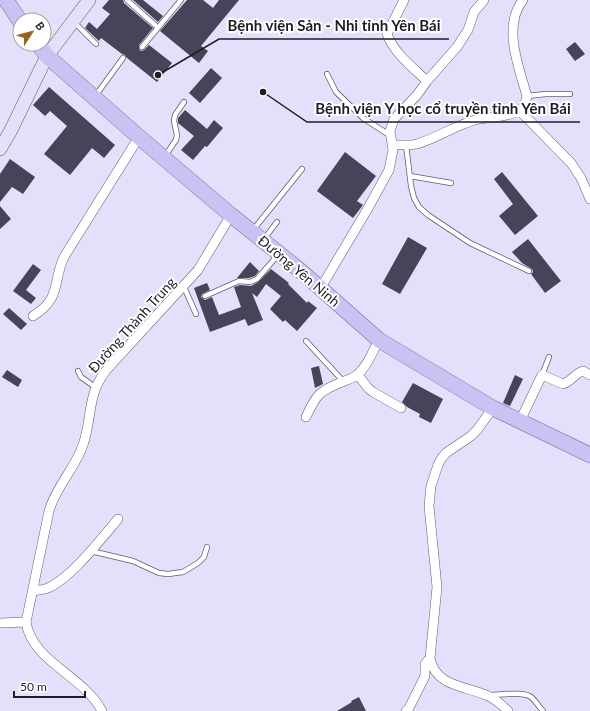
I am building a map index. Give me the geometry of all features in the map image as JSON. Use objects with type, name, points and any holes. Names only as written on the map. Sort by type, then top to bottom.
[{"type":"main road","points":[[6,0],[11,14]]},
{"type":"main road","name":"Đường Yên Ninh","points":[[44,52],[94,98],[231,215],[302,272],[378,340],[493,408],[590,455]]},
{"type":"street","points":[[0,149],[10,132],[47,56],[90,0]]},
{"type":"street","points":[[404,0],[387,34],[390,43],[395,50],[427,81]]},
{"type":"street","points":[[320,289],[385,178],[391,163],[390,127],[394,119],[445,62],[463,38],[468,30],[474,12],[484,0]]},
{"type":"street","points":[[391,140],[406,145],[417,144],[475,120],[512,113],[519,110],[525,104],[527,96],[513,46],[513,32],[516,14],[523,0]]},
{"type":"street","points":[[519,110],[571,163],[590,196]]},
{"type":"street","points":[[34,316],[52,299],[55,291],[58,270],[64,257],[139,136]]},
{"type":"street","name":"Đường Thành Trung","points":[[26,622],[51,503],[58,488],[84,444],[92,395],[95,387],[109,367],[184,287],[203,263],[231,215]]},
{"type":"street","points":[[306,417],[313,402],[325,389],[358,375],[378,340]]},
{"type":"street","points":[[520,421],[542,375],[563,384],[567,383],[579,372],[583,371],[590,374]]},
{"type":"street","points":[[358,375],[368,388],[401,408]]},
{"type":"street","points":[[493,408],[471,436],[441,459],[431,486],[429,506],[437,587],[430,658],[433,669],[443,680],[488,695],[508,711]]},
{"type":"street","points":[[33,591],[46,589],[65,578],[91,551],[118,519]]},
{"type":"street","points":[[0,623],[26,622],[29,634],[39,650],[87,690],[102,711]]},
{"type":"street","points":[[406,711],[409,708],[425,676],[425,664],[430,658]]},
{"type":"lane","points":[[126,0],[155,25]]},
{"type":"lane","points":[[142,47],[180,0]]},
{"type":"lane","points":[[73,21],[96,44]]},
{"type":"lane","points":[[94,98],[123,58]]},
{"type":"lane","points":[[327,74],[336,92],[363,118],[391,140]]},
{"type":"lane","points":[[527,96],[570,94]]},
{"type":"lane","points":[[164,158],[176,140],[177,135],[174,121],[175,115],[184,102]]},
{"type":"lane","points":[[406,145],[414,198],[418,207],[470,243],[528,271]]},
{"type":"lane","points":[[257,236],[302,169]]},
{"type":"lane","points":[[410,176],[450,183]]},
{"type":"lane","points":[[257,236],[277,222]]},
{"type":"lane","points":[[205,296],[239,280],[250,282],[257,279],[279,254]]},
{"type":"lane","points":[[184,287],[196,314]]},
{"type":"lane","points":[[306,341],[343,381]]},
{"type":"lane","points":[[542,375],[549,357]]},
{"type":"lane","points":[[78,371],[80,377],[95,387]]},
{"type":"lane","points":[[91,551],[133,561],[159,573],[168,574],[183,572],[198,563],[204,558],[207,547]]},
{"type":"lane","points":[[488,695],[525,695],[530,697],[543,711]]},
{"type":"building","points":[[109,0],[123,0],[124,3],[153,28],[139,45],[139,49],[141,51],[144,50],[149,45],[172,63],[157,82],[125,55],[101,38],[99,41],[85,28],[89,22],[97,29],[110,14],[102,8]]},
{"type":"building","points":[[133,0],[143,0],[163,16],[158,22]]},
{"type":"building","points":[[187,0],[203,0],[213,8],[219,0],[239,0],[201,46],[208,51],[199,63],[160,31]]},
{"type":"building","points":[[575,42],[585,54],[575,61],[566,49]]},
{"type":"building","points":[[211,68],[222,78],[200,103],[189,93]]},
{"type":"building","points":[[49,87],[115,145],[104,158],[92,148],[70,175],[44,154],[67,126],[50,111],[45,116],[33,105]]},
{"type":"building","points":[[185,110],[207,129],[214,120],[223,128],[207,147],[205,146],[193,160],[181,150],[194,136],[178,123],[178,118]]},
{"type":"building","points":[[345,152],[376,176],[357,201],[363,205],[353,218],[317,191]]},
{"type":"building","points":[[10,159],[35,177],[23,194],[12,187],[0,202],[0,174]]},
{"type":"building","points":[[502,172],[538,216],[515,235],[499,216],[513,204],[494,179]]},
{"type":"building","points":[[0,206],[11,219],[0,229]]},
{"type":"building","points":[[408,237],[427,248],[400,294],[382,284]]},
{"type":"building","points":[[528,239],[561,281],[545,293],[531,274],[533,272],[532,269],[522,263],[512,252]]},
{"type":"building","points":[[250,262],[259,271],[255,276],[249,278],[237,278]]},
{"type":"building","points":[[33,264],[41,270],[26,290],[36,298],[31,304],[13,291]]},
{"type":"building","points":[[271,269],[289,283],[288,284],[307,303],[308,301],[317,308],[297,331],[285,320],[283,322],[270,309],[281,296],[266,284],[257,297],[252,293],[263,320],[248,326],[245,319],[210,332],[194,288],[207,283],[210,290],[202,294],[201,297],[205,300],[212,297],[219,315],[241,307],[234,287],[240,285],[251,286],[258,282]]},
{"type":"building","points":[[9,308],[27,324],[21,330],[3,314]]},
{"type":"building","points":[[319,366],[323,384],[315,388],[311,368]]},
{"type":"building","points":[[7,370],[22,380],[18,387],[2,377]]},
{"type":"building","points":[[515,375],[523,379],[510,406],[503,403]]},
{"type":"building","points":[[413,383],[443,399],[431,423],[419,417],[420,414],[407,407],[402,402]]},
{"type":"building","points":[[359,697],[366,711],[337,711],[352,702],[351,701]]},
{"type":"place","name":"Bệnh viện Sản - Nhi tỉnh Yên Bái","points":[[158,75]]},
{"type":"place","name":"Bệnh viện Y học cổ truyền tỉnh Yên Bái","points":[[263,92]]}]
